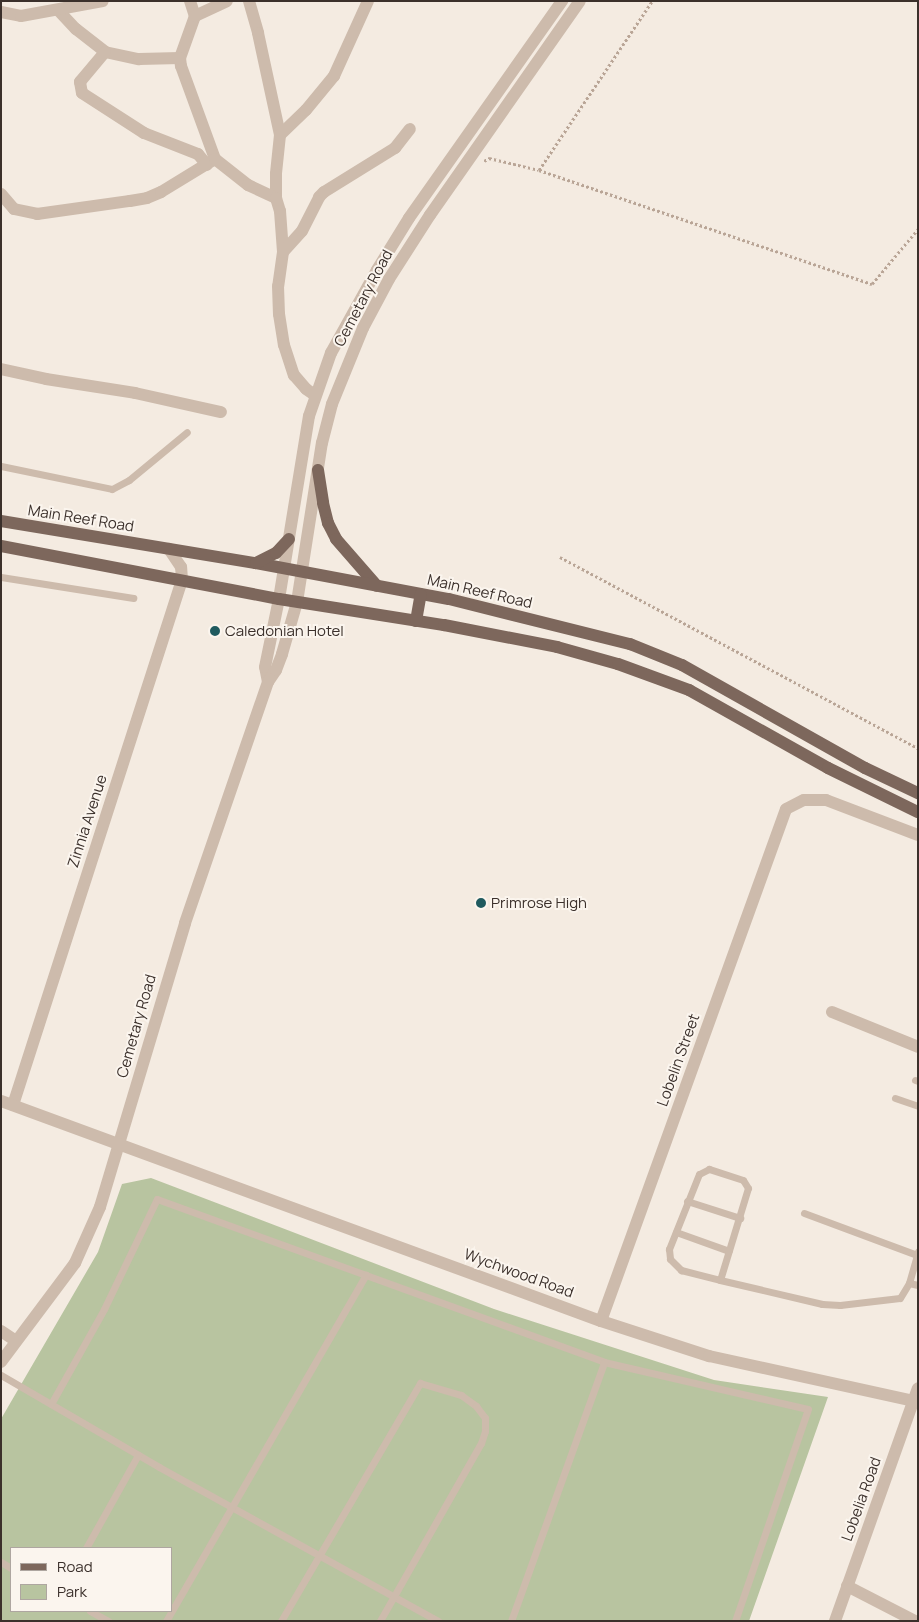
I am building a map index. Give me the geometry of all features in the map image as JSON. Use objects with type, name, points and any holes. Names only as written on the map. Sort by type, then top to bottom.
[{"type":"main road","points":[[318,470],[323,503],[336,539],[377,586]]},
{"type":"main road","name":"Main Reef Road","points":[[1,521],[256,563],[422,594],[621,642],[682,665],[865,768],[918,793]]},
{"type":"main road","points":[[256,563],[276,553],[289,539]]},
{"type":"main road","points":[[1,546],[279,599],[416,621],[557,647],[651,674],[689,690],[828,768],[918,812]]},
{"type":"main road","points":[[416,621],[422,594]]},
{"type":"street","points":[[1,12],[21,16],[44,10],[58,10],[104,1]]},
{"type":"street","points":[[190,1],[195,16],[180,58],[184,79],[211,162]]},
{"type":"street","points":[[195,16],[227,1]]},
{"type":"street","points":[[249,1],[280,135],[276,174],[276,198],[280,211],[283,252],[278,286],[279,314],[284,345],[294,375],[306,389],[315,395]]},
{"type":"street","points":[[280,135],[306,110],[334,76],[368,1]]},
{"type":"street","name":"Cemetary Road","points":[[268,682],[265,667],[285,569],[304,439],[315,395],[332,353],[349,320],[409,218],[562,1]]},
{"type":"street","name":"Cemetary Road","points":[[1,1362],[81,1253],[100,1208],[173,960],[268,682],[276,670],[282,654],[297,602],[318,470],[332,404],[348,361],[375,303],[445,192],[580,1]]},
{"type":"street","points":[[58,10],[76,29],[105,52],[139,59],[180,58]]},
{"type":"street","points":[[105,52],[80,82],[82,93],[144,133],[198,154],[248,185],[276,198]]},
{"type":"street","points":[[283,252],[298,238],[316,202],[324,192],[395,148],[410,129]]},
{"type":"street","points":[[1,194],[14,209],[29,213],[50,213],[147,198],[211,162]]},
{"type":"street","points":[[1,369],[46,379],[135,393],[221,412]]},
{"type":"street","points":[[169,549],[181,567],[182,580]]},
{"type":"street","name":"Zinnia Avenue","points":[[7,1103],[182,580]]},
{"type":"street","name":"Lobelin Street","points":[[601,1321],[786,809],[804,800],[826,800],[918,835]]},
{"type":"street","points":[[832,1012],[918,1047]]},
{"type":"street","name":"Wychwood Road","points":[[7,1103],[601,1321],[709,1356],[916,1397]]},
{"type":"street","points":[[1,1331],[16,1341]]},
{"type":"street","name":"Lobelia Road","points":[[835,1621],[916,1397]]},
{"type":"street","points":[[848,1586],[915,1621]]},
{"type":"lane","points":[[1,466],[112,490],[129,480],[187,432]]},
{"type":"lane","points":[[1,576],[134,598]]},
{"type":"lane","points":[[895,1098],[918,1106]]},
{"type":"lane","points":[[720,1280],[748,1195],[747,1184],[743,1180],[709,1168],[699,1174],[670,1249],[670,1259],[681,1270],[720,1280],[822,1304],[840,1305],[897,1300],[903,1295],[909,1283],[917,1253],[804,1213]]},
{"type":"lane","points":[[51,1404],[104,1309],[157,1199],[604,1362],[808,1409],[735,1621]]},
{"type":"lane","points":[[687,1201],[740,1218]]},
{"type":"lane","points":[[676,1232],[729,1251]]},
{"type":"lane","points":[[172,1610],[366,1275]]},
{"type":"lane","points":[[909,1283],[918,1285]]},
{"type":"lane","points":[[511,1621],[604,1362]]},
{"type":"lane","points":[[1,1375],[138,1455],[438,1621]]},
{"type":"lane","points":[[281,1621],[318,1554],[420,1383],[461,1395],[476,1406],[485,1418],[485,1431],[481,1443],[380,1621]]},
{"type":"lane","points":[[87,1547],[138,1455]]},
{"type":"lane","points":[[92,1612],[108,1621]]},
{"type":"path","points":[[539,170],[652,1]]},
{"type":"path","points":[[482,162],[489,158],[539,170],[872,284],[918,229]]},
{"type":"path","points":[[560,557],[918,748]]},
{"type":"green space","points":[[151,1178],[494,1309],[714,1380],[828,1397],[749,1621],[1,1621],[1,1419],[98,1252],[122,1184]]},
{"type":"place","name":"Caledonian Hotel","points":[[215,631]]},
{"type":"place","name":"Primrose High","points":[[481,903]]}]
